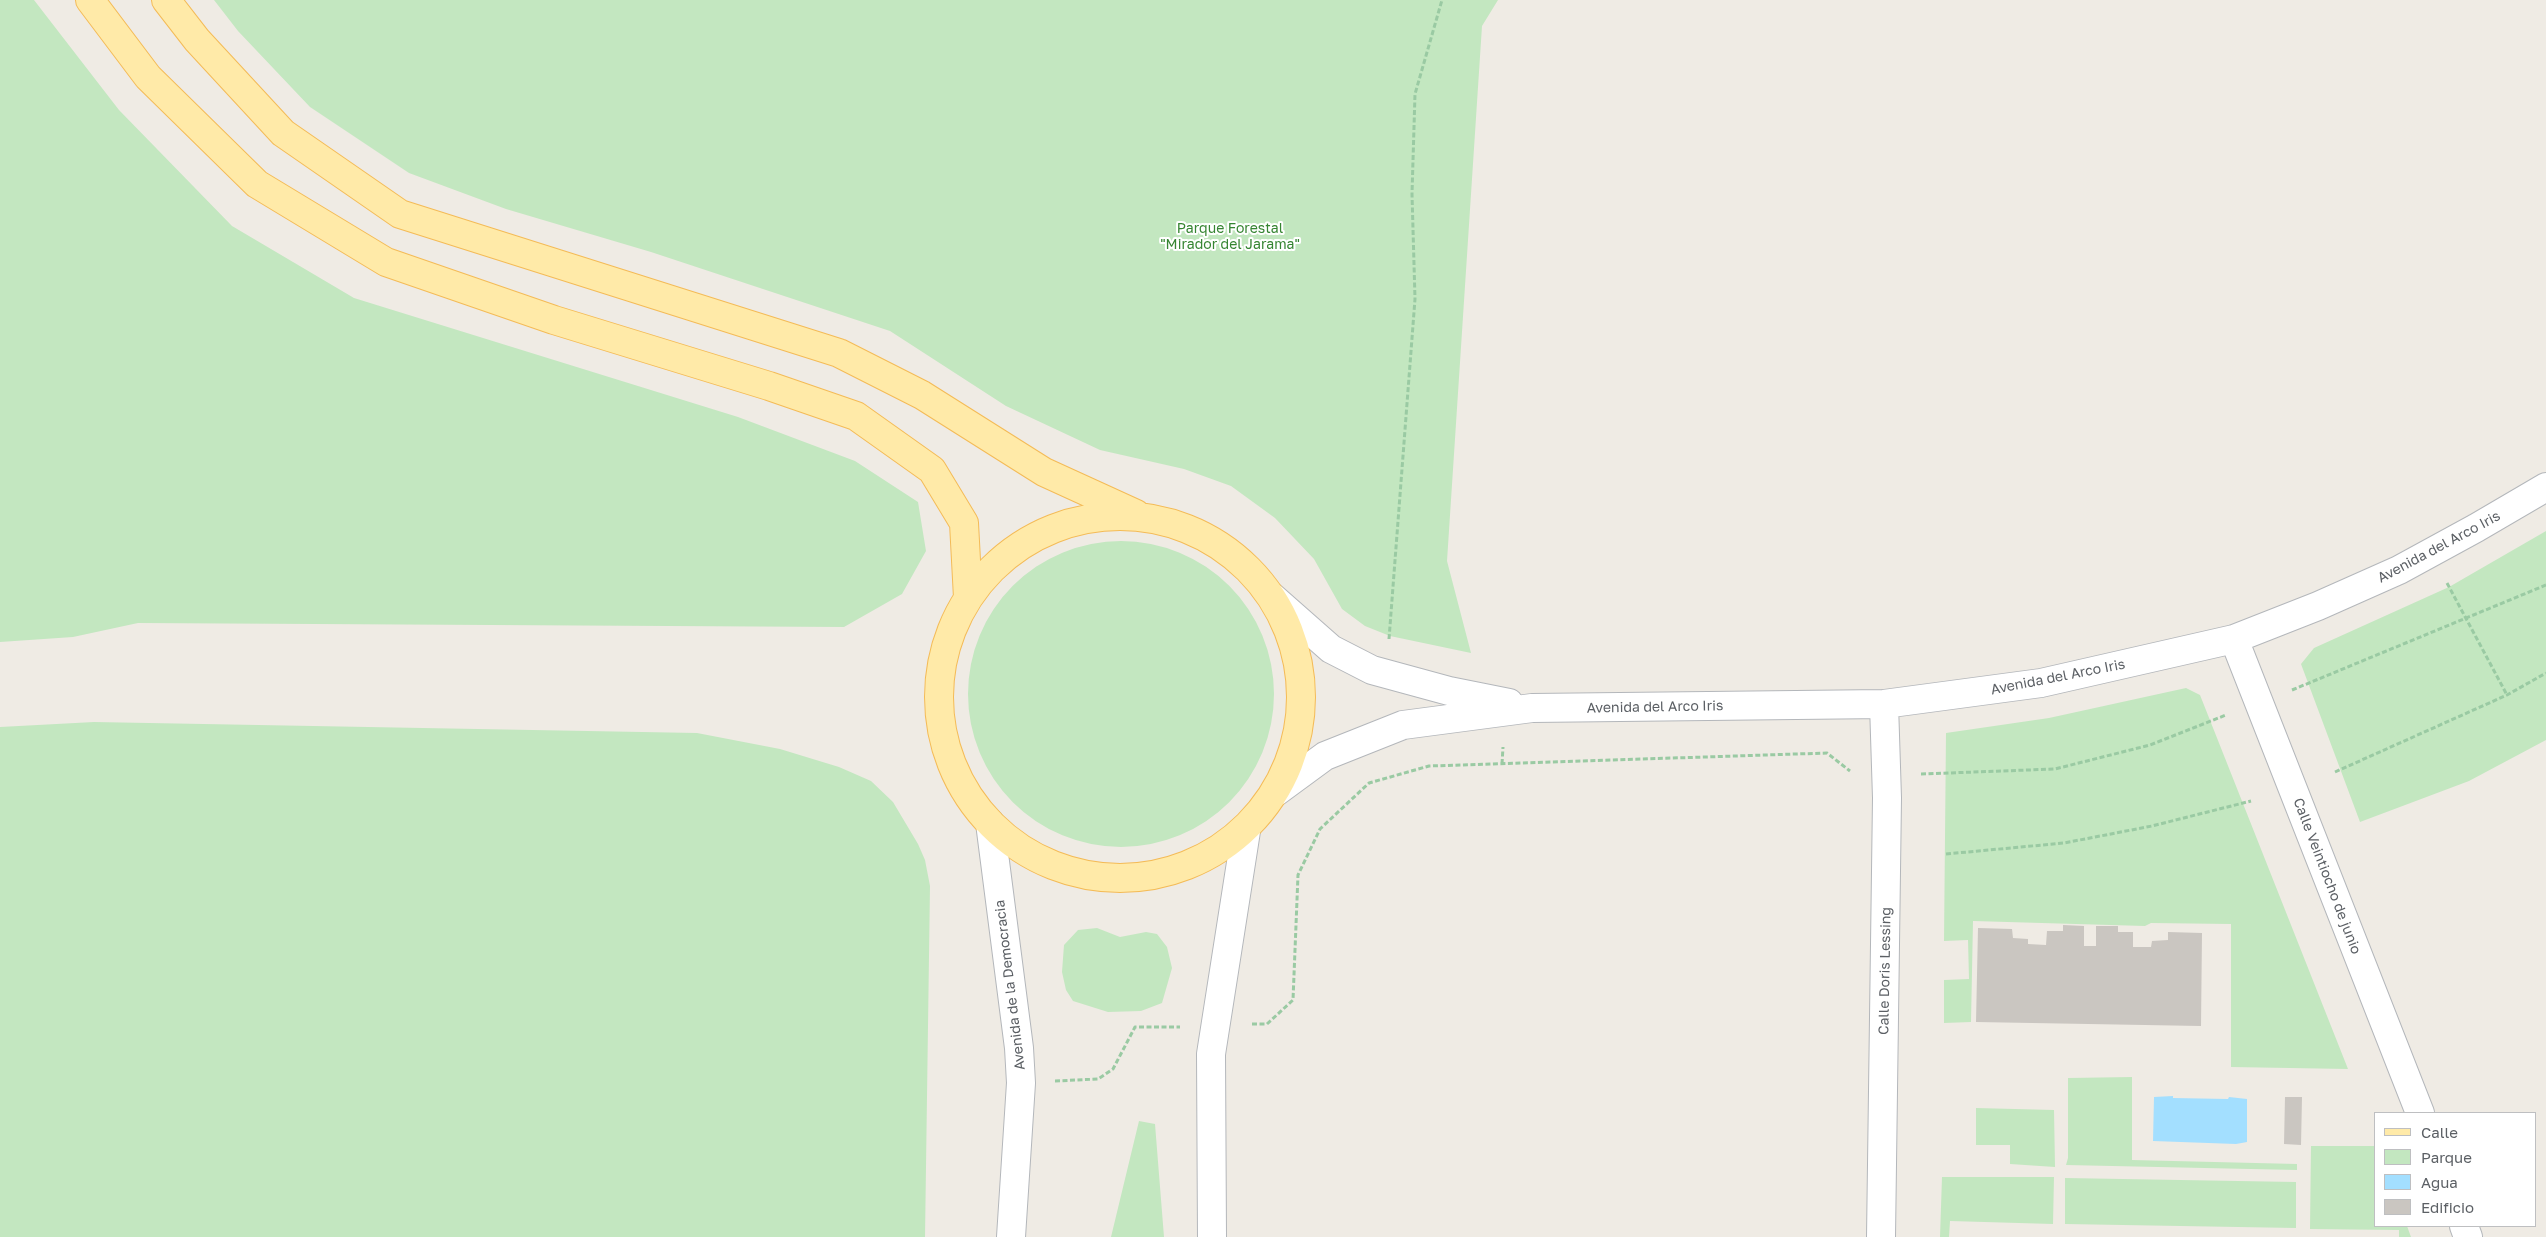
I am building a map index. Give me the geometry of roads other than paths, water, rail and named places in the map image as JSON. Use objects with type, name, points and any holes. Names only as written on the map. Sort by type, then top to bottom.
[{"type":"main road","points":[[90,0],[148,77],[257,184],[386,262],[554,320],[768,386],[856,416],[932,470],[964,523],[968,598]]},
{"type":"main road","points":[[166,0],[197,40],[283,133],[400,214],[839,353],[922,395],[1044,472],[1141,516],[1193,530],[1237,558],[1272,597],[1295,645],[1303,697],[1296,746],[1276,792],[1246,830],[1198,862],[1144,878],[1088,876],[1035,858],[990,823],[958,777],[938,724],[941,668],[950,631],[968,598],[1001,560],[1043,532],[1091,517],[1141,516]]},
{"type":"street","name":"Avenida del Arco Iris","points":[[1276,792],[1325,756],[1403,725],[1532,708],[1884,704],[2041,683],[2234,639],[2318,606],[2398,570],[2476,528],[2546,487]]},
{"type":"street","name":"Avenida del Arco Iris","points":[[1272,597],[1331,648],[1372,670],[1449,691],[1532,708]]},
{"type":"street","name":"Calle Veintiocho de junio","points":[[2234,639],[2420,1112]]},
{"type":"street","name":"Calle Doris Lessing","points":[[1881,1237],[1888,774],[1884,704]]},
{"type":"street","name":"Avenida de la Democracia","points":[[990,823],[1019,1048],[1021,1083],[1011,1237]]},
{"type":"street","points":[[1212,1237],[1211,1054],[1246,830]]},
{"type":"water","points":[[2173,1096],[2173,1098],[2228,1099],[2229,1097],[2247,1099],[2247,1142],[2236,1144],[2153,1141],[2154,1097]]},
{"type":"park label","name":"Parque Forestal \"Mirador del Jarama\"","points":[[1230,237]]}]
